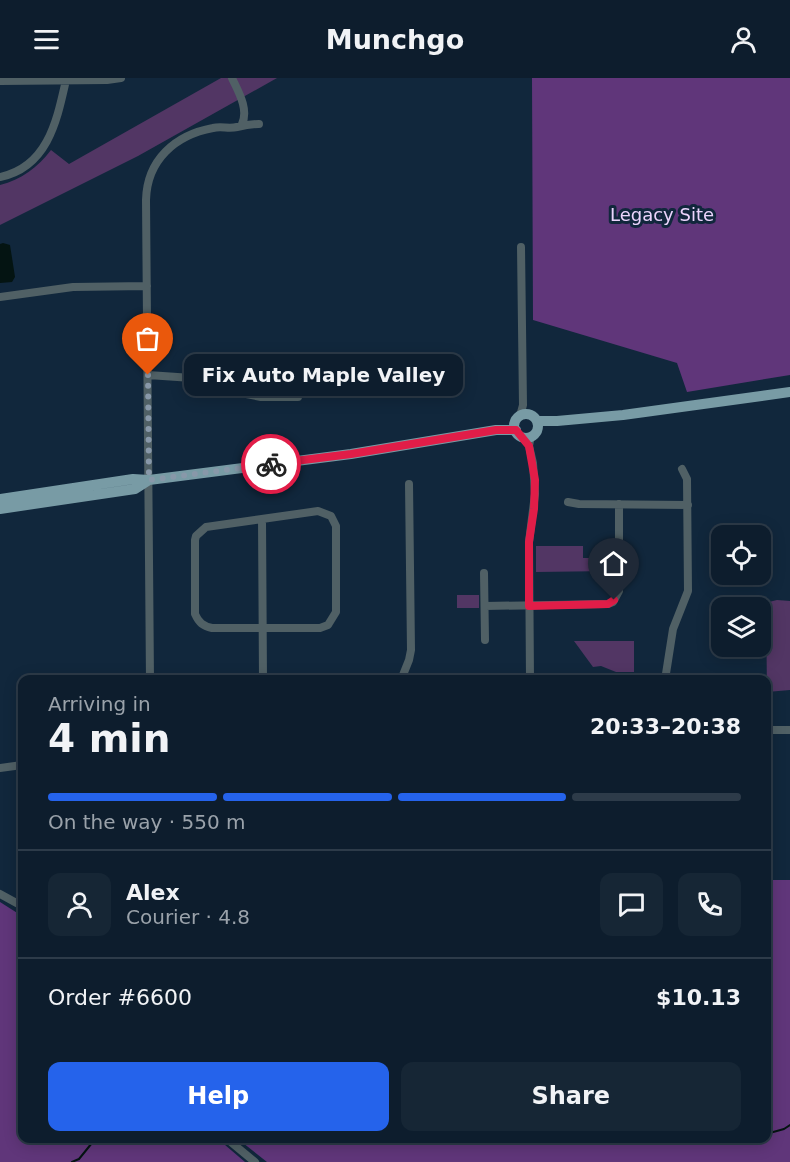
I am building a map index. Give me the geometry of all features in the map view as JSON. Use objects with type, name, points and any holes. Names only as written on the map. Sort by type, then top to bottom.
[{"type":"main road","points":[[1,502],[133,479],[149,480],[351,454],[496,430],[624,416],[790,392]]},
{"type":"street","points":[[0,81],[121,78]]},
{"type":"street","points":[[232,78],[245,114],[242,124]]},
{"type":"street","points":[[0,177],[25,166],[42,151],[56,122],[66,80]]},
{"type":"street","points":[[150,675],[146,190],[148,178],[162,155],[174,143],[187,135],[220,127],[259,124]]},
{"type":"street","points":[[521,247],[526,426],[533,463],[535,494],[529,542],[530,675]]},
{"type":"street","points":[[0,297],[73,287],[147,286]]},
{"type":"street","points":[[148,375],[192,378],[236,392],[261,397],[298,398]]},
{"type":"street","points":[[664,675],[673,629],[688,591],[687,479],[682,469]]},
{"type":"street","points":[[402,675],[411,650],[409,484]]},
{"type":"street","points":[[568,502],[688,505]]},
{"type":"street","points":[[485,606],[608,604],[614,600],[619,591],[619,504]]},
{"type":"street","points":[[318,511],[332,516],[336,526],[336,612],[331,622],[320,628],[212,628],[198,622],[195,614],[196,536],[206,527],[262,519],[318,511]]},
{"type":"street","points":[[262,519],[263,675]]},
{"type":"street","points":[[484,573],[485,640]]},
{"type":"street","points":[[771,730],[790,730]]},
{"type":"street","points":[[0,768],[18,766]]},
{"type":"street","points":[[0,894],[18,902]]},
{"type":"street","points":[[231,1143],[255,1162]]},
{"type":"shaded area","points":[[221,78],[277,78],[138,156],[0,225],[0,185],[28,172],[51,150],[69,164]]},
{"type":"shaded area","points":[[0,244],[10,245],[15,277],[12,282],[0,283]]},
{"type":"shaded area","points":[[536,546],[583,546],[583,558],[612,558],[612,571],[536,572]]},
{"type":"shaded area","points":[[457,595],[479,595],[479,608],[457,608]]},
{"type":"shaded area","points":[[790,601],[790,690],[771,692],[771,675],[767,675],[767,657],[771,657],[771,602]]},
{"type":"shaded area","points":[[574,641],[634,641],[634,672],[616,672],[601,666],[593,667]]},
{"type":"green space","name":"Legacy Site","points":[[532,78],[790,78],[790,375],[687,392],[677,363],[533,320]]},
{"type":"green space","points":[[771,880],[790,880],[790,1162],[267,1162],[243,1143],[771,1143]]},
{"type":"green space","points":[[0,902],[18,913],[18,1143],[223,1143],[245,1162],[0,1162]]},
{"type":"waterway","points":[[771,1133],[790,1125]]},
{"type":"waterway","points":[[72,1162],[79,1159],[92,1143]]},
{"type":"way so far","points":[[148,375],[149,480],[271,464]]},
{"type":"place","name":"Fix Auto Maple Valley","points":[[148,375]]},
{"type":"route","points":[[271,464],[351,454],[496,430],[516,430],[529,446],[535,480],[529,542],[529,606],[608,604],[614,600]]}]
